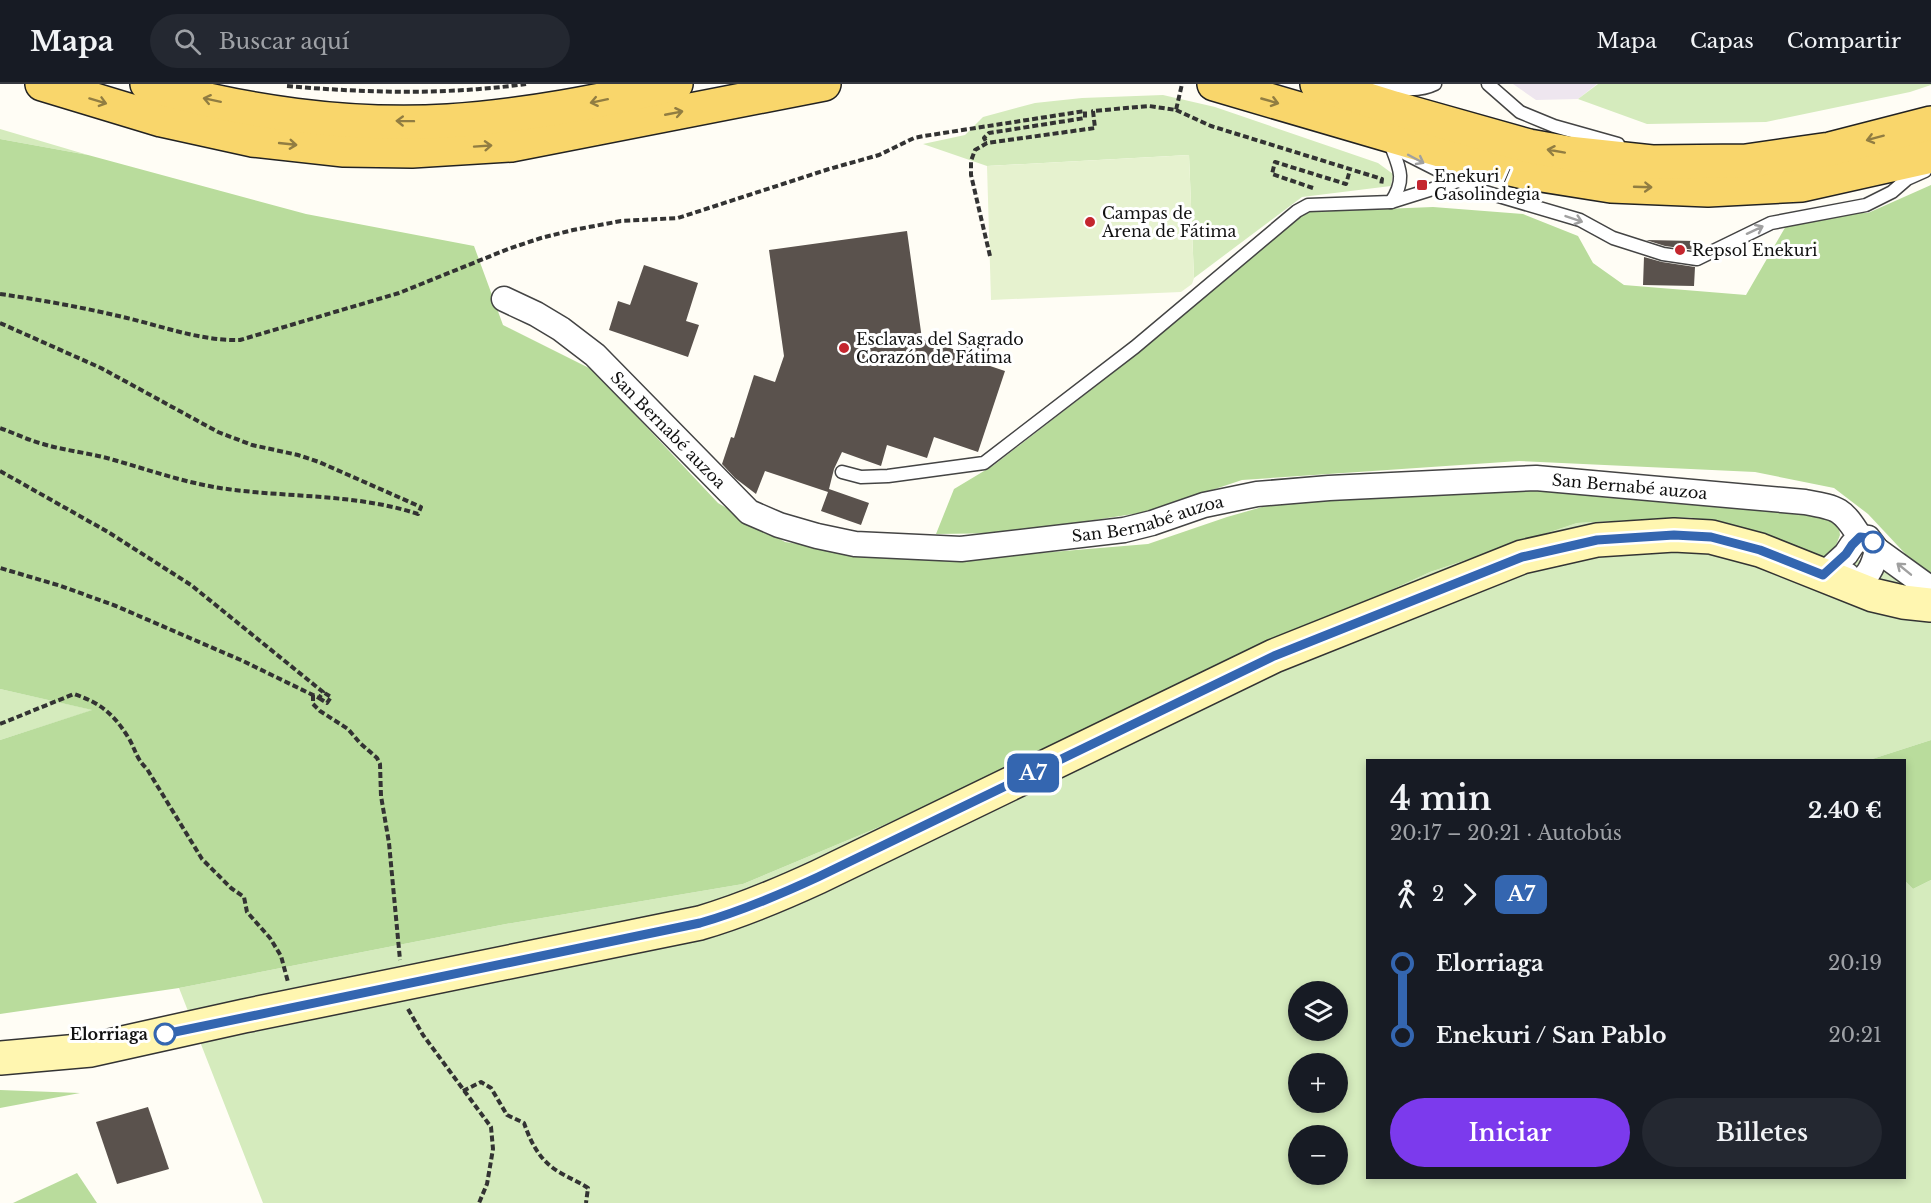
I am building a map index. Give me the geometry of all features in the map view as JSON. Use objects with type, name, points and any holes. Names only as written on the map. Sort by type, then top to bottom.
[{"type":"main road","points":[[42,84],[161,120],[252,140],[344,150],[412,151],[511,145],[824,84]]},
{"type":"main road","points":[[147,84],[169,91],[296,115],[413,121],[457,120],[527,113],[586,104],[676,84]]},
{"type":"main road","points":[[1214,84],[1385,139],[1523,172],[1611,186],[1708,190],[1802,185],[1931,156]]},
{"type":"main road","points":[[1317,84],[1529,146],[1618,159],[1689,162],[1746,161],[1867,140],[1931,123]]},
{"type":"street","name":"San Bernabé auzoa","points":[[504,299],[561,329],[595,355],[749,512],[779,525],[855,544],[961,549],[1124,530],[1204,505],[1257,494],[1329,488],[1536,478],[1828,506],[1848,517],[1852,560],[1931,589]]},
{"type":"street","points":[[0,1058],[91,1050],[292,1006],[700,923],[770,900],[1274,656],[1522,557],[1597,540],[1674,535],[1711,537],[1760,550],[1852,560],[1873,595],[1903,602],[1931,605]]},
{"type":"lane","points":[[1347,84],[1406,89],[1426,88],[1435,84]]},
{"type":"lane","points":[[1488,84],[1520,112],[1554,126],[1689,162]]},
{"type":"lane","points":[[1385,139],[1475,189],[1580,220],[1613,238],[1663,254],[1697,259],[1771,223],[1866,205],[1892,192],[1907,179],[1931,168]]},
{"type":"lane","points":[[1385,139],[1400,168],[1399,190],[1391,202]]},
{"type":"lane","points":[[842,472],[861,477],[888,476],[984,463],[1135,347],[1297,211],[1308,205],[1391,202],[1458,181],[1523,172]]},
{"type":"path","points":[[278,84],[354,92],[449,91],[526,84]]},
{"type":"path","points":[[1176,110],[1182,84]]},
{"type":"path","points":[[990,256],[971,175],[971,161],[975,150],[987,143],[1095,128],[1093,111],[1149,106],[1176,110],[1211,126],[1382,179],[1381,187],[1353,203],[1272,174],[1275,162],[1347,184],[1350,170]]},
{"type":"path","points":[[0,294],[124,317],[220,341],[240,340],[399,293],[508,249],[551,235],[621,221],[678,218],[829,168],[879,155],[915,138],[1085,111],[1085,118],[989,134],[984,138],[987,143]]},
{"type":"path","points":[[0,323],[101,368],[218,432],[252,445],[319,462],[421,507],[418,514],[382,504],[353,500],[275,495],[217,488],[159,475],[112,459],[42,444],[0,428]]},
{"type":"path","points":[[0,471],[108,532],[191,585],[331,697],[327,703],[243,660],[116,606],[0,567]]},
{"type":"path","points":[[319,698],[323,692]]},
{"type":"path","points":[[0,724],[74,694],[94,701],[106,709],[129,738],[138,760],[147,769],[201,859],[231,888],[244,897],[247,912],[270,938],[281,956],[292,1006]]},
{"type":"path","points":[[313,695],[313,704],[348,729],[377,758],[380,764],[381,796],[389,843],[401,964],[397,985],[423,1035],[491,1128],[493,1149],[487,1184],[479,1203]]},
{"type":"path","points":[[463,1091],[481,1082],[491,1088],[507,1115],[524,1123],[530,1141],[542,1160],[588,1188],[586,1203]]},
{"type":"shaded area","points":[[1513,84],[1597,84],[1578,99],[1536,100]]},
{"type":"green space","points":[[1598,84],[1931,85],[1910,92],[1766,122],[1647,124],[1578,99]]},
{"type":"green space","points":[[1163,95],[1215,107],[1378,163],[1393,174],[1391,186],[1302,197],[1194,278],[1189,155],[987,166],[923,144],[965,135],[983,117],[1035,103],[1082,98]]},
{"type":"green space","points":[[0,129],[88,155],[0,139]]},
{"type":"green space","points":[[0,139],[88,155],[306,214],[474,246],[503,325],[593,370],[718,503],[785,542],[887,557],[966,559],[1148,544],[1227,517],[1287,500],[1545,488],[1788,510],[1830,519],[1839,528],[1840,535],[1835,548],[1825,559],[1754,533],[1689,517],[1577,523],[1430,572],[884,825],[743,884],[506,924],[179,988],[0,1014],[0,740],[92,710],[0,689]]},
{"type":"green space","name":"Campas de Arena de Fátima","points":[[1189,155],[1194,278],[1192,284],[1181,292],[991,300],[987,166]]},
{"type":"green space","points":[[1931,185],[1931,574],[1913,562],[1868,514],[1834,488],[1755,472],[1519,461],[1242,480],[1146,512],[1011,533],[936,534],[954,489],[994,465],[1137,354],[1277,230],[1307,212],[1433,207],[1523,214],[1578,236],[1593,263],[1624,285],[1746,295],[1790,219],[1832,212],[1868,213]]},
{"type":"green space","points":[[1689,517],[1754,533],[1825,559],[1913,562],[1931,574],[1931,740],[1872,759],[1366,759],[1366,1179],[1906,1179],[1906,882],[1913,889],[1931,880],[1931,1203],[263,1203],[179,988],[506,924],[743,884],[884,825],[1430,572],[1577,523]]},
{"type":"green space","points":[[0,689],[93,710],[0,740]]},
{"type":"green space","points":[[1931,740],[1931,880],[1913,889],[1906,882],[1906,759],[1872,759]]},
{"type":"green space","points":[[0,1090],[80,1093],[0,1108]]},
{"type":"green space","points":[[77,1173],[97,1203],[13,1203]]},
{"type":"building","points":[[907,231],[922,339],[959,351],[965,335],[991,343],[984,364],[1005,371],[978,452],[934,437],[927,458],[887,445],[881,466],[842,452],[834,469],[829,489],[869,503],[861,525],[821,511],[828,492],[765,471],[756,494],[735,478],[722,464],[731,437],[734,438],[754,375],[775,382],[784,356],[769,250]]},
{"type":"building","points":[[1646,240],[1695,241],[1695,250],[1665,246]]},
{"type":"building","points":[[1644,257],[1695,267],[1694,286],[1643,285]]},
{"type":"building","points":[[644,265],[698,283],[686,321],[699,325],[688,357],[609,330],[618,301],[630,305]]},
{"type":"building","points":[[148,1107],[169,1169],[117,1184],[96,1122]]},
{"type":"bus line","name":"A7","points":[[165,1034],[700,923],[739,911],[770,900],[1274,656],[1522,557],[1597,540],[1674,535],[1711,537],[1760,550],[1823,575],[1846,554],[1860,537],[1868,538],[1873,542]]},
{"type":"place","name":"Enekuri / Gasolindegia","points":[[1422,185]]},
{"type":"place","name":"Campas de Arena de Fátima","points":[[1090,222]]},
{"type":"place","name":"Repsol Enekuri","points":[[1680,250]]},
{"type":"place","name":"Esclavas del Sagrado Corazón de Fátima","points":[[844,348]]},
{"type":"place","name":"Elorriaga","points":[[165,1034]]}]
